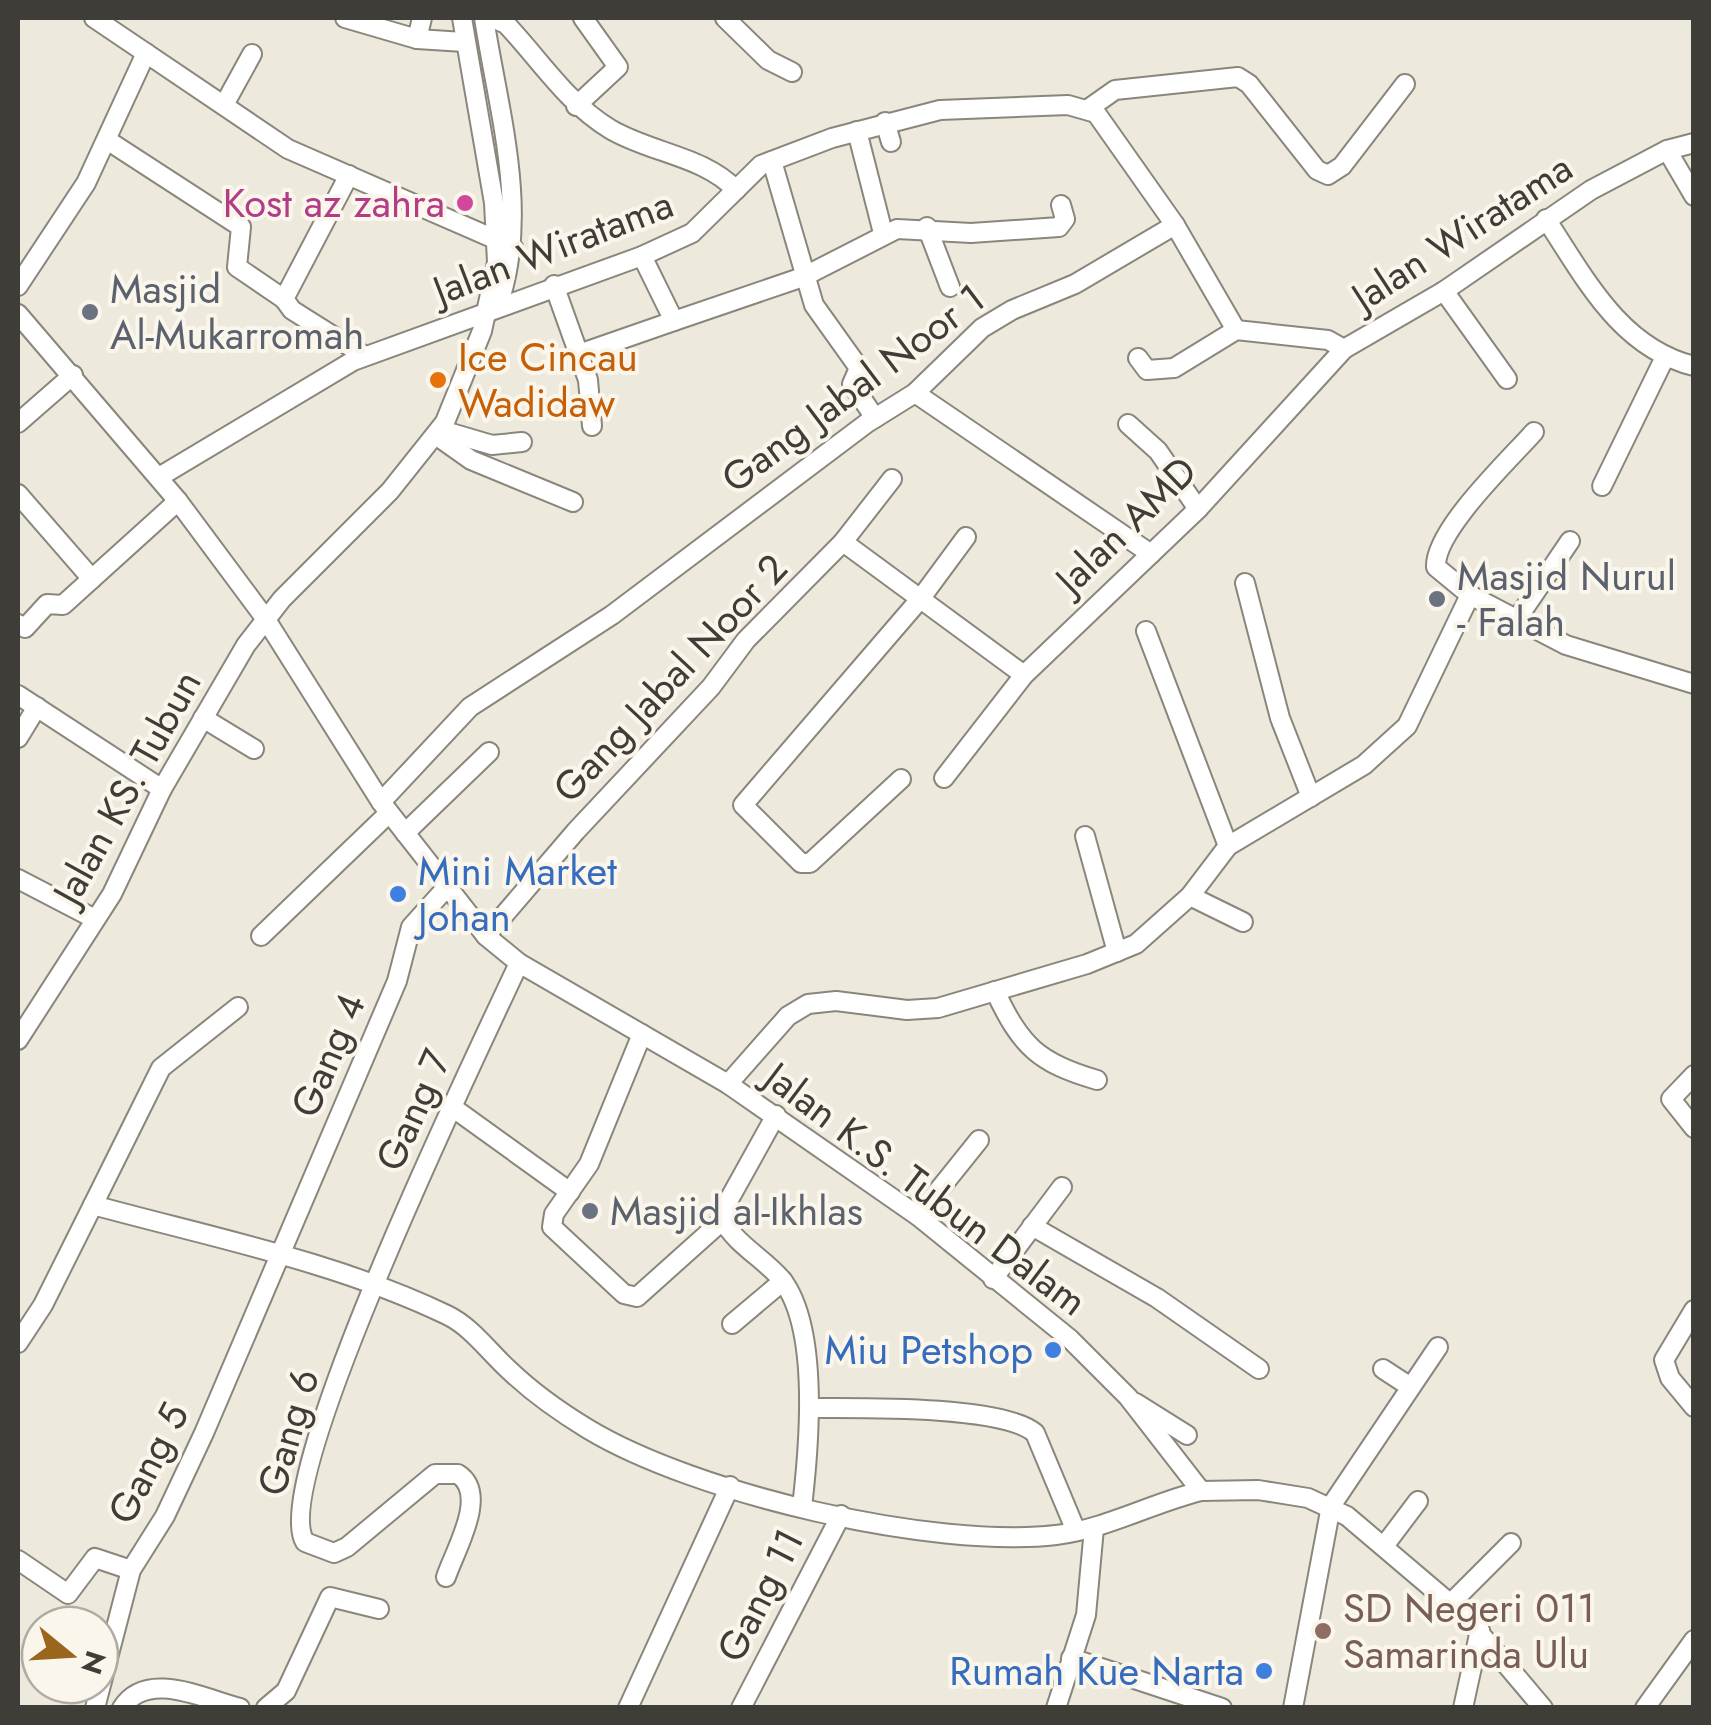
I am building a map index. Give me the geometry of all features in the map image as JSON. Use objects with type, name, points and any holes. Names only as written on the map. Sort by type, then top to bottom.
[{"type":"street","points":[[94,18],[288,149],[505,244]]},
{"type":"street","points":[[345,18],[417,39],[464,42]]},
{"type":"street","points":[[417,39],[422,18]]},
{"type":"street","points":[[472,18],[464,42],[505,244]]},
{"type":"street","points":[[472,18],[514,206],[505,244]]},
{"type":"street","points":[[492,18],[506,24],[576,106],[636,143],[720,175],[736,190]]},
{"type":"street","points":[[576,106],[618,67],[583,18]]},
{"type":"street","points":[[725,18],[768,60],[792,72]]},
{"type":"street","points":[[18,286],[86,183],[146,54]]},
{"type":"street","points":[[224,105],[252,54]]},
{"type":"street","points":[[1138,358],[1152,372],[1169,370],[1236,330],[1176,225],[1103,120],[1088,110],[1114,90],[1238,77],[1246,80],[1316,170],[1328,175],[1342,166],[1404,84]]},
{"type":"street","name":"Jalan Wiratama","points":[[159,478],[335,370],[365,356],[642,256],[705,224],[752,172],[772,160],[885,122],[940,110],[1050,105],[1088,110]]},
{"type":"street","points":[[885,122],[891,142]]},
{"type":"street","points":[[857,131],[883,232]]},
{"type":"street","points":[[107,140],[241,226],[236,246],[238,268],[284,299],[292,310],[365,356]]},
{"type":"street","name":"Jalan Wiratama","points":[[1236,330],[1328,340],[1344,349],[1444,290],[1591,190],[1667,150],[1694,143]]},
{"type":"street","points":[[1667,150],[1694,196]]},
{"type":"street","points":[[772,160],[814,305],[860,368],[852,384],[875,418]]},
{"type":"street","points":[[284,299],[349,175]]},
{"type":"street","points":[[579,354],[803,277],[883,232],[927,228],[971,233],[1059,227],[1065,216],[1060,205]]},
{"type":"street","points":[[1546,219],[1603,305],[1664,359],[1694,366]]},
{"type":"street","name":"Gang Jabal Noor 1","points":[[262,936],[385,807],[470,707],[636,598],[875,418],[914,393],[998,317],[1075,284],[1176,225]]},
{"type":"street","points":[[927,228],[950,287]]},
{"type":"street","name":"Jalan KS. Tubun","points":[[18,1040],[122,874],[162,788],[265,618],[359,524],[439,433],[492,308],[505,244]]},
{"type":"street","points":[[642,256],[674,322]]},
{"type":"street","points":[[554,285],[592,395],[592,426]]},
{"type":"street","points":[[1444,290],[1507,378]]},
{"type":"street","name":"Jalan K.S. Tubun Dalam","points":[[18,314],[178,501],[265,618],[385,807],[486,936],[519,963],[776,1115],[918,1216],[1070,1339],[1128,1397],[1200,1491]]},
{"type":"street","name":"Jalan AMD","points":[[944,778],[1024,675],[1198,508],[1344,349]]},
{"type":"street","points":[[1602,486],[1664,359]]},
{"type":"street","points":[[18,423],[73,375]]},
{"type":"street","points":[[914,393],[1151,554]]},
{"type":"street","points":[[1128,424],[1158,451],[1198,508]]},
{"type":"street","points":[[1534,432],[1460,517],[1439,549],[1436,568],[1470,595],[1566,645],[1694,684]]},
{"type":"street","points":[[439,433],[492,445],[522,442]]},
{"type":"street","points":[[439,433],[472,460],[574,502]]},
{"type":"street","points":[[843,542],[892,479]]},
{"type":"street","points":[[18,494],[92,579]]},
{"type":"street","points":[[18,624],[25,628],[47,604],[63,605],[178,501]]},
{"type":"street","points":[[901,778],[810,864],[801,863],[744,806],[921,598],[966,537]]},
{"type":"street","points":[[1516,619],[1570,541]]},
{"type":"street","name":"Gang Jabal Noor 2","points":[[486,936],[576,831],[718,678],[743,643],[843,542],[1024,675]]},
{"type":"street","points":[[1245,584],[1280,718],[1310,797]]},
{"type":"street","points":[[728,1084],[788,1016],[808,1004],[836,1001],[924,1010],[1136,944],[1190,896],[1228,846],[1364,765],[1407,726],[1470,595]]},
{"type":"street","points":[[1146,631],[1228,846]]},
{"type":"street","points":[[18,695],[162,788]]},
{"type":"street","points":[[18,738],[37,707]]},
{"type":"street","points":[[204,718],[254,749]]},
{"type":"street","points":[[405,832],[489,752]]},
{"type":"street","points":[[1085,836],[1116,952]]},
{"type":"street","points":[[18,878],[95,918]]},
{"type":"street","name":"Gang 4","points":[[281,1256],[397,980],[412,928],[446,888]]},
{"type":"street","points":[[1190,896],[1243,922]]},
{"type":"street","name":"Gang 7","points":[[373,1287],[519,963]]},
{"type":"street","points":[[995,990],[1017,1032],[1037,1057],[1097,1080]]},
{"type":"street","points":[[18,1343],[43,1305],[161,1068],[238,1007]]},
{"type":"street","points":[[642,1034],[588,1164],[554,1214],[552,1227],[624,1294],[638,1297],[724,1220],[726,1205],[776,1115]]},
{"type":"street","points":[[1694,1075],[1671,1099],[1694,1128]]},
{"type":"street","points":[[452,1107],[570,1192]]},
{"type":"street","points":[[918,1216],[979,1140]]},
{"type":"street","points":[[994,1278],[1062,1188]]},
{"type":"street","points":[[93,1205],[281,1256],[455,1320],[530,1388],[604,1438],[730,1486],[802,1507],[948,1536],[1030,1536],[1085,1529],[1200,1491],[1258,1490],[1331,1506],[1384,1546],[1480,1630],[1544,1708]]},
{"type":"street","points":[[724,1220],[783,1282],[798,1314],[810,1408],[802,1507]]},
{"type":"street","points":[[1032,1226],[1158,1298],[1259,1368]]},
{"type":"street","name":"Gang 5","points":[[95,1708],[132,1570],[182,1482],[281,1256]]},
{"type":"street","points":[[732,1324],[783,1282]]},
{"type":"street","name":"Gang 6","points":[[373,1287],[328,1405],[299,1516],[301,1535],[322,1552],[348,1547],[435,1474],[452,1472],[465,1478],[472,1499],[446,1577]]},
{"type":"street","points":[[1694,1310],[1666,1353],[1667,1372],[1694,1407]]},
{"type":"street","points":[[1293,1708],[1331,1506],[1438,1347]]},
{"type":"street","points":[[1383,1369],[1409,1386]]},
{"type":"street","points":[[1128,1397],[1186,1435]]},
{"type":"street","points":[[810,1408],[976,1415],[1021,1424],[1035,1433],[1085,1529],[1090,1592],[1056,1708]]},
{"type":"street","points":[[628,1708],[730,1486]]},
{"type":"street","points":[[1384,1546],[1418,1501]]},
{"type":"street","name":"Gang 11","points":[[741,1708],[841,1515]]},
{"type":"street","points":[[1451,1603],[1512,1543]]},
{"type":"street","points":[[18,1560],[68,1594],[96,1558],[132,1570]]},
{"type":"street","points":[[266,1708],[286,1692],[330,1597],[378,1609]]},
{"type":"street","points":[[1463,1708],[1480,1630]]},
{"type":"street","points":[[1645,1708],[1694,1640]]},
{"type":"street","points":[[1072,1654],[1222,1708]]},
{"type":"street","points":[[122,1708],[138,1691],[154,1686],[240,1708]]},
{"type":"place","name":"Kost az zahra","points":[[465,203]]},
{"type":"place","name":"Masjid Al-Mukarromah","points":[[90,312]]},
{"type":"place","name":"Ice Cincau Wadidaw","points":[[438,380]]},
{"type":"place","name":"Masjid Nurul - Falah","points":[[1437,599]]},
{"type":"place","name":"Mini Market Johan","points":[[398,894]]},
{"type":"place","name":"Masjid al-Ikhlas","points":[[590,1211]]},
{"type":"place","name":"Miu Petshop","points":[[1053,1350]]},
{"type":"place","name":"SD Negeri 011 Samarinda Ulu","points":[[1323,1631]]},
{"type":"place","name":"Rumah Kue Narta","points":[[1264,1671]]}]
